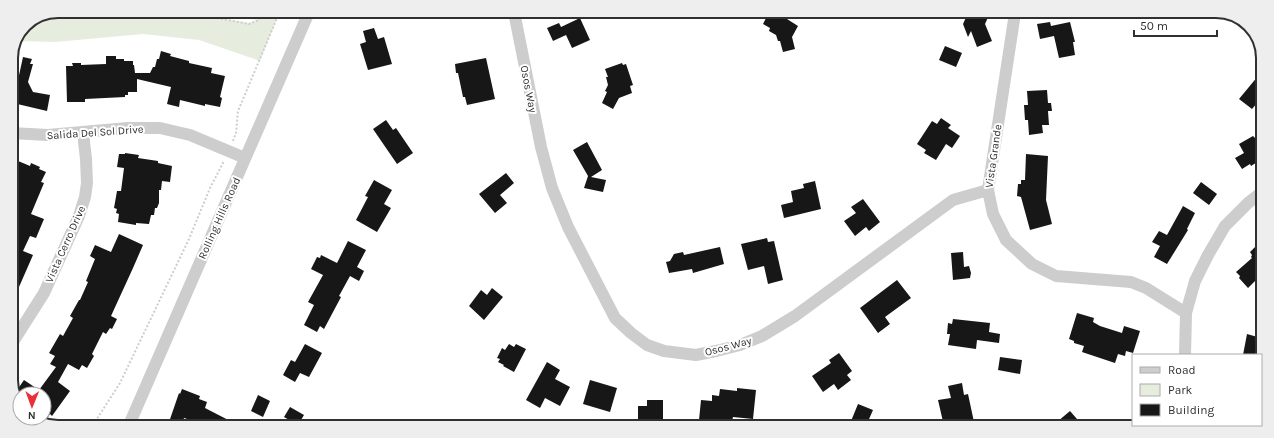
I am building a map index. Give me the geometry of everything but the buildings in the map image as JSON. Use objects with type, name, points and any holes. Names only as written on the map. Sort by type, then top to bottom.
[{"type":"street","name":"Rolling Hills Road","points":[[130,420],[307,18]]},
{"type":"street","name":"Osos Way","points":[[515,18],[541,147],[552,188],[568,227],[615,318],[631,333],[647,344],[664,351],[679,354],[703,354],[740,345],[762,336],[795,316],[953,200],[988,190]]},
{"type":"street","name":"Vista Grande","points":[[1014,18],[988,190],[993,214],[1006,240],[1032,264],[1056,276],[1131,282],[1146,288],[1186,313]]},
{"type":"street","name":"Salida Del Sol Drive","points":[[18,133],[48,135],[128,128],[160,128],[190,134],[245,158]]},
{"type":"street","name":"Vista Cerro Drive","points":[[18,334],[44,293],[79,216],[85,197],[87,183],[83,133]]},
{"type":"street","points":[[1185,354],[1186,313],[1195,281],[1225,226],[1256,197]]},
{"type":"path","points":[[217,18],[249,24],[259,20],[260,18]]},
{"type":"path","points":[[96,420],[120,383],[189,239],[210,188],[236,133],[238,111],[277,18]]},
{"type":"green space","points":[[58,18],[218,18],[249,23],[258,20],[242,18],[261,18],[260,20],[262,18],[277,18],[260,61],[199,40],[143,34],[55,42],[22,41],[30,30],[36,25],[43,21]]}]
